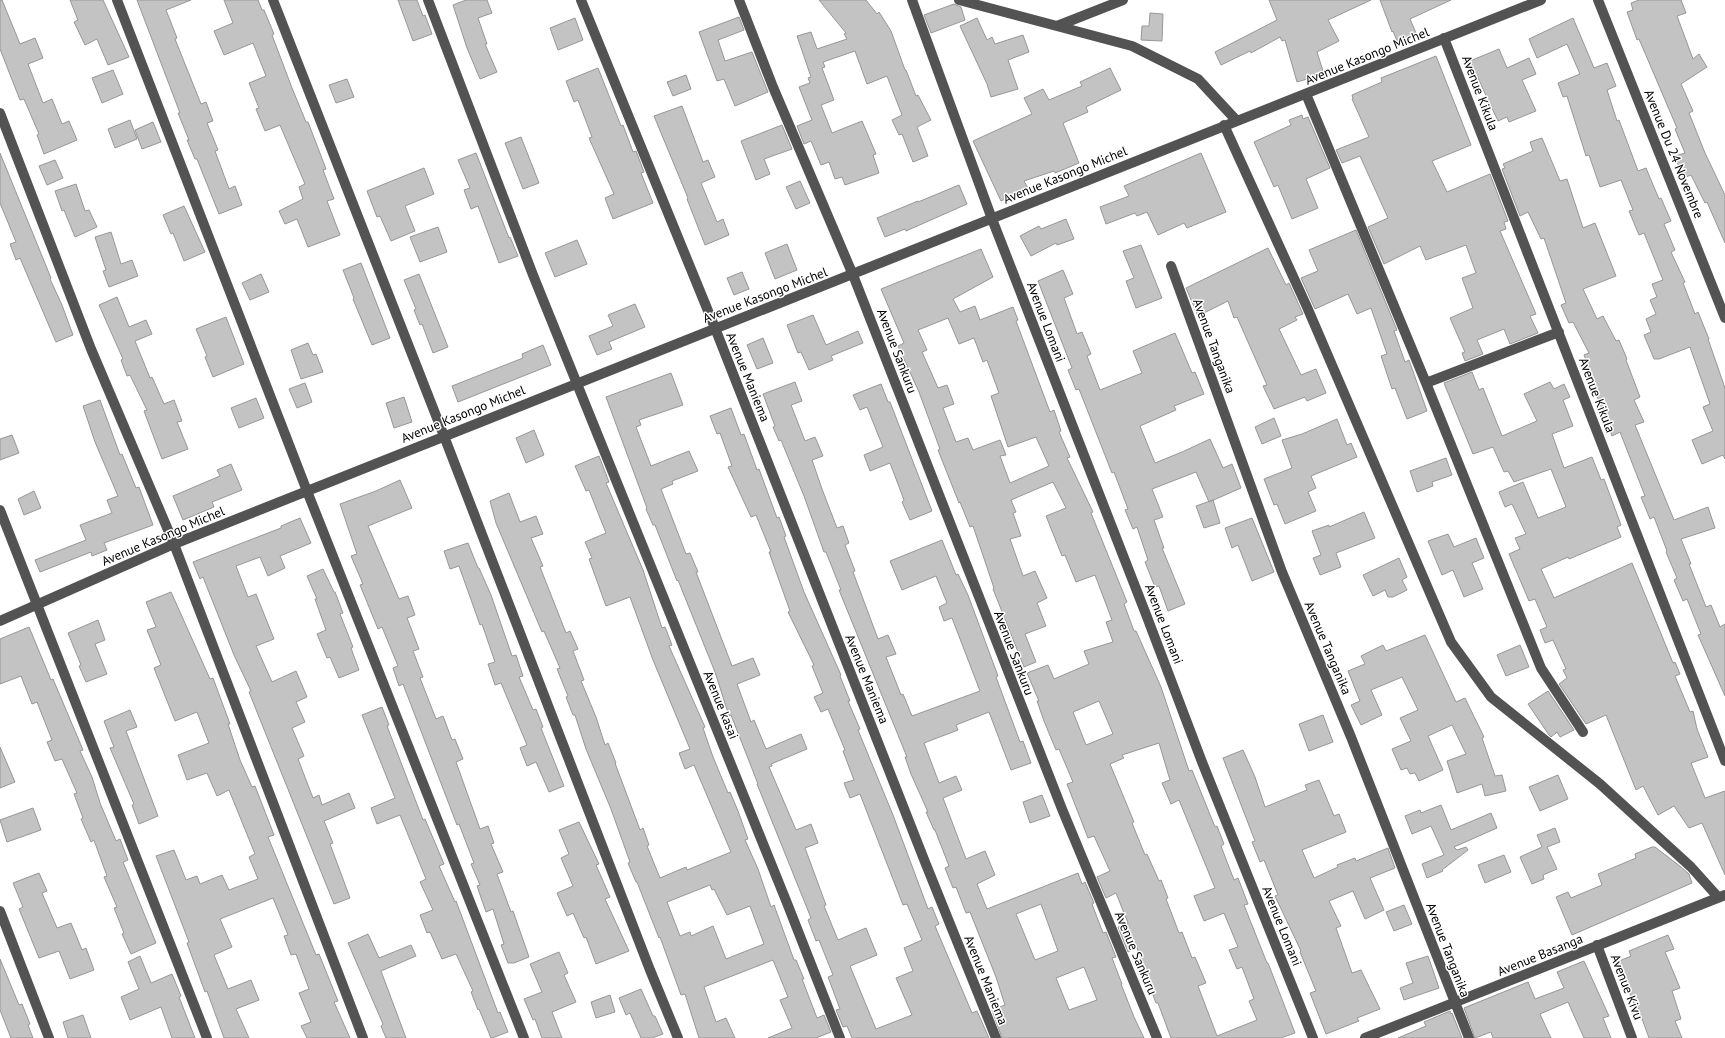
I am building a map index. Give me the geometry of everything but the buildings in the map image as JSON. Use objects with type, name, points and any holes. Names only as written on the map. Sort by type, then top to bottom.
[{"type":"street","points":[[117,0],[307,491],[524,1038]]},
{"type":"street","points":[[273,0],[444,436],[650,970],[678,1038]]},
{"type":"street","name":"Avenue kasai","points":[[428,0],[533,275],[840,1038]]},
{"type":"street","name":"Avenue Maniema","points":[[581,0],[715,328],[925,862],[996,1038]]},
{"type":"street","name":"Avenue Sankuru","points":[[738,0],[773,87],[853,275],[1062,809],[1157,1038]]},
{"type":"street","name":"Avenue Lomani","points":[[912,0],[992,219],[1202,762],[1313,1038]]},
{"type":"street","points":[[959,0],[1132,46],[1198,79],[1236,120]]},
{"type":"street","points":[[1056,26],[1123,0]]},
{"type":"street","name":"Avenue Kasongo Michel","points":[[0,621],[174,544],[715,328],[853,275],[1236,120],[1306,94],[1541,0]]},
{"type":"street","name":"Avenue Du 24 Novembre","points":[[1598,0],[1725,318]]},
{"type":"street","name":"Avenue Kikula","points":[[1444,38],[1725,761]]},
{"type":"street","points":[[1306,94],[1426,383],[1541,668],[1583,732]]},
{"type":"street","points":[[0,113],[91,349],[174,544],[363,1038]]},
{"type":"street","points":[[1224,125],[1307,307],[1451,642],[1491,697],[1600,784],[1722,896]]},
{"type":"street","name":"Avenue Tanganika","points":[[1171,266],[1282,572],[1351,737],[1469,1038]]},
{"type":"street","points":[[1426,383],[1559,332]]},
{"type":"street","points":[[0,510],[207,1038]]},
{"type":"street","name":"Avenue Basanga","points":[[1365,1038],[1722,896]]},
{"type":"street","points":[[0,911],[49,1038]]},
{"type":"street","name":"Avenue Kivu","points":[[1597,946],[1632,1038]]}]
